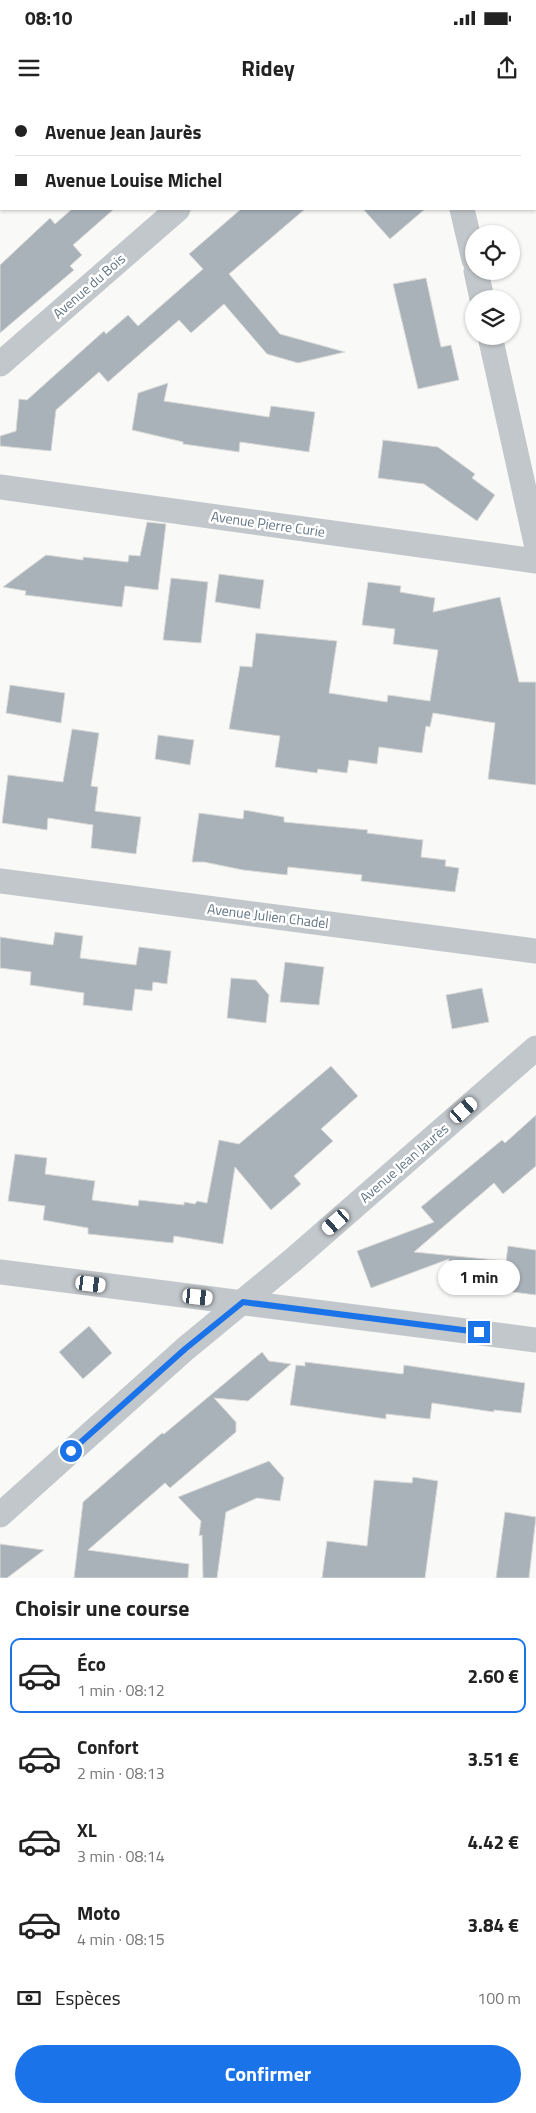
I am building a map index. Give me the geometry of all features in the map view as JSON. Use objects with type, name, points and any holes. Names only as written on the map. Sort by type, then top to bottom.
[{"type":"street","name":"Avenue du Bois","points":[[0,364],[177,210]]},
{"type":"street","points":[[462,210],[466,225]]},
{"type":"street","points":[[492,345],[536,543]]},
{"type":"street","name":"Avenue Pierre Curie","points":[[0,487],[536,561]]},
{"type":"street","name":"Avenue Julien Chadel","points":[[0,881],[536,951]]},
{"type":"street","name":"Avenue Jean Jaurès","points":[[0,1515],[185,1349],[243,1302],[536,1048]]},
{"type":"street","points":[[0,1272],[536,1340]]},
{"type":"building","points":[[71,210],[113,210],[73,245],[82,255],[70,266],[74,270],[0,333],[0,265],[50,218],[55,224]]},
{"type":"building","points":[[240,210],[304,210],[229,274],[280,334],[345,352],[298,363],[267,354],[224,304],[191,333],[179,320],[108,382],[99,372],[56,410],[51,451],[0,446],[0,436],[16,431],[19,399],[27,400],[104,331],[106,334],[128,315],[138,326],[203,269],[189,254]]},
{"type":"building","points":[[364,210],[424,210],[390,239]]},
{"type":"building","points":[[426,278],[441,347],[451,345],[459,380],[418,389],[393,284]]},
{"type":"building","points":[[168,383],[164,401],[269,417],[271,406],[315,412],[309,452],[240,442],[239,452],[183,444],[183,442],[132,430],[138,393]]},
{"type":"building","points":[[383,440],[438,447],[475,474],[472,478],[495,495],[477,521],[424,484],[378,478]]},
{"type":"building","points":[[147,522],[166,524],[158,590],[125,586],[122,607],[25,595],[26,591],[3,587],[46,555],[83,560],[83,557],[128,562],[129,555],[140,556]]},
{"type":"building","points":[[219,574],[264,580],[260,609],[215,602]]},
{"type":"building","points":[[171,578],[208,582],[201,643],[163,640]]},
{"type":"building","points":[[368,582],[401,586],[400,592],[435,598],[433,612],[500,597],[519,682],[536,682],[536,785],[488,779],[495,723],[433,713],[430,727],[426,726],[422,753],[379,747],[377,764],[349,760],[347,773],[318,769],[317,773],[275,767],[280,736],[229,729],[240,666],[252,667],[256,633],[337,641],[329,693],[387,702],[388,695],[430,701],[438,650],[393,644],[395,629],[362,625]]},
{"type":"building","points":[[10,685],[65,693],[61,723],[6,713]]},
{"type":"building","points":[[72,729],[99,733],[91,786],[98,787],[95,811],[141,817],[136,854],[91,848],[93,825],[48,818],[47,830],[2,823],[8,775],[63,782]]},
{"type":"building","points":[[158,735],[194,740],[190,765],[155,759]]},
{"type":"building","points":[[244,810],[284,817],[284,822],[368,830],[367,833],[423,840],[421,857],[446,860],[445,866],[459,868],[455,892],[361,881],[362,875],[288,867],[287,875],[243,870],[204,862],[192,862],[199,813],[243,819]]},
{"type":"building","points":[[55,932],[83,936],[80,958],[136,965],[139,947],[171,951],[167,984],[153,982],[152,991],[135,989],[132,1011],[83,1005],[84,993],[30,985],[31,972],[0,968],[0,937],[53,945]]},
{"type":"building","points":[[285,962],[324,967],[319,1005],[280,1002]]},
{"type":"building","points":[[231,978],[256,980],[269,995],[266,1023],[227,1018]]},
{"type":"building","points":[[482,988],[489,1022],[452,1029],[446,995]]},
{"type":"building","points":[[331,1066],[358,1096],[321,1129],[333,1141],[294,1176],[301,1184],[271,1210],[235,1167],[223,1244],[174,1236],[173,1243],[88,1234],[88,1228],[43,1220],[45,1206],[8,1201],[15,1154],[47,1158],[45,1174],[95,1181],[92,1200],[138,1206],[139,1200],[184,1205],[184,1202],[195,1204],[197,1201],[207,1203],[219,1140],[239,1144]]},
{"type":"building","points":[[536,1115],[536,1166],[503,1194],[494,1183],[414,1252],[506,1261],[508,1246],[536,1250],[536,1295],[489,1289],[489,1293],[445,1288],[449,1259],[371,1288],[357,1251],[434,1222],[421,1207],[502,1140],[505,1143]]},
{"type":"building","points":[[89,1326],[112,1353],[83,1379],[59,1352]]},
{"type":"building","points":[[262,1352],[269,1361],[291,1364],[248,1401],[214,1398],[236,1422],[236,1432],[170,1488],[165,1483],[88,1550],[189,1564],[188,1578],[74,1578],[83,1502],[162,1433],[164,1434]]},
{"type":"building","points":[[305,1362],[403,1374],[404,1365],[525,1383],[521,1413],[494,1410],[494,1412],[432,1403],[430,1419],[386,1414],[386,1419],[290,1405],[296,1365],[305,1366]]},
{"type":"building","points":[[269,1461],[284,1478],[280,1501],[257,1498],[226,1512],[217,1578],[203,1578],[202,1535],[199,1536],[201,1521],[178,1497]]},
{"type":"building","points":[[413,1477],[438,1481],[425,1578],[322,1578],[327,1541],[367,1546],[374,1480],[412,1483]]},
{"type":"building","points":[[505,1512],[536,1517],[529,1578],[496,1578]]},
{"type":"building","points":[[0,1544],[44,1550],[7,1578],[0,1578]]},
{"type":"route","points":[[71,1451],[185,1349],[243,1302],[479,1332]]}]
